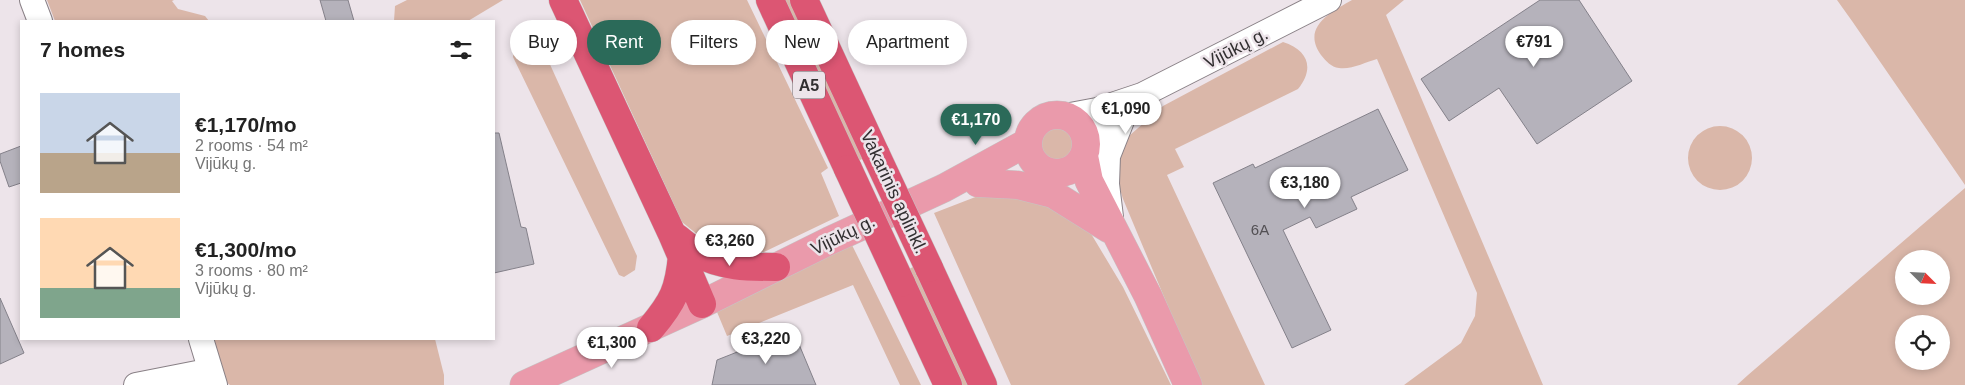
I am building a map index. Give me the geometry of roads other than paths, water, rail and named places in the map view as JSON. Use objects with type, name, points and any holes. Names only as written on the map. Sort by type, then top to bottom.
[{"type":"highway","points":[[563,0],[677,244],[702,304]]},
{"type":"highway","name":"Vakarinis aplinkl.","points":[[770,0],[948,385]]},
{"type":"highway","name":"Vakarinis aplinkl.","points":[[804,0],[983,385]]},
{"type":"highway","points":[[677,244],[720,263],[745,267],[776,267]]},
{"type":"highway","points":[[651,328],[665,311],[674,295],[680,278],[677,244]]},
{"type":"main road","points":[[1113,232],[1074,190],[1032,160],[1028,151],[1030,132],[1036,124],[1045,118],[1055,115],[1065,116],[1081,128],[1085,137],[1089,181],[1113,232],[1148,296],[1188,385]]},
{"type":"main road","name":"Vijūkų g.","points":[[524,385],[651,328],[944,188],[1028,142]]},
{"type":"main road","points":[[1050,172],[1063,173],[1071,170],[1078,164],[1085,152]]},
{"type":"main road","name":"Vijūkų g.","points":[[944,188],[978,182],[1016,171],[1050,172]]},
{"type":"main road","points":[[978,182],[1018,185],[1053,194],[1113,232]]},
{"type":"street","points":[[32,0],[40,20]]},
{"type":"street","name":"Vijūkų g.","points":[[1065,116],[1134,102],[1329,0]]},
{"type":"street","points":[[1113,232],[1106,184],[1108,156],[1134,102]]},
{"type":"street","name":"Vijūkų g.","points":[[1085,152],[1134,102]]},
{"type":"street","points":[[189,340],[206,380]]},
{"type":"street","points":[[200,340],[206,380]]},
{"type":"street","points":[[136,385],[206,380]]}]
